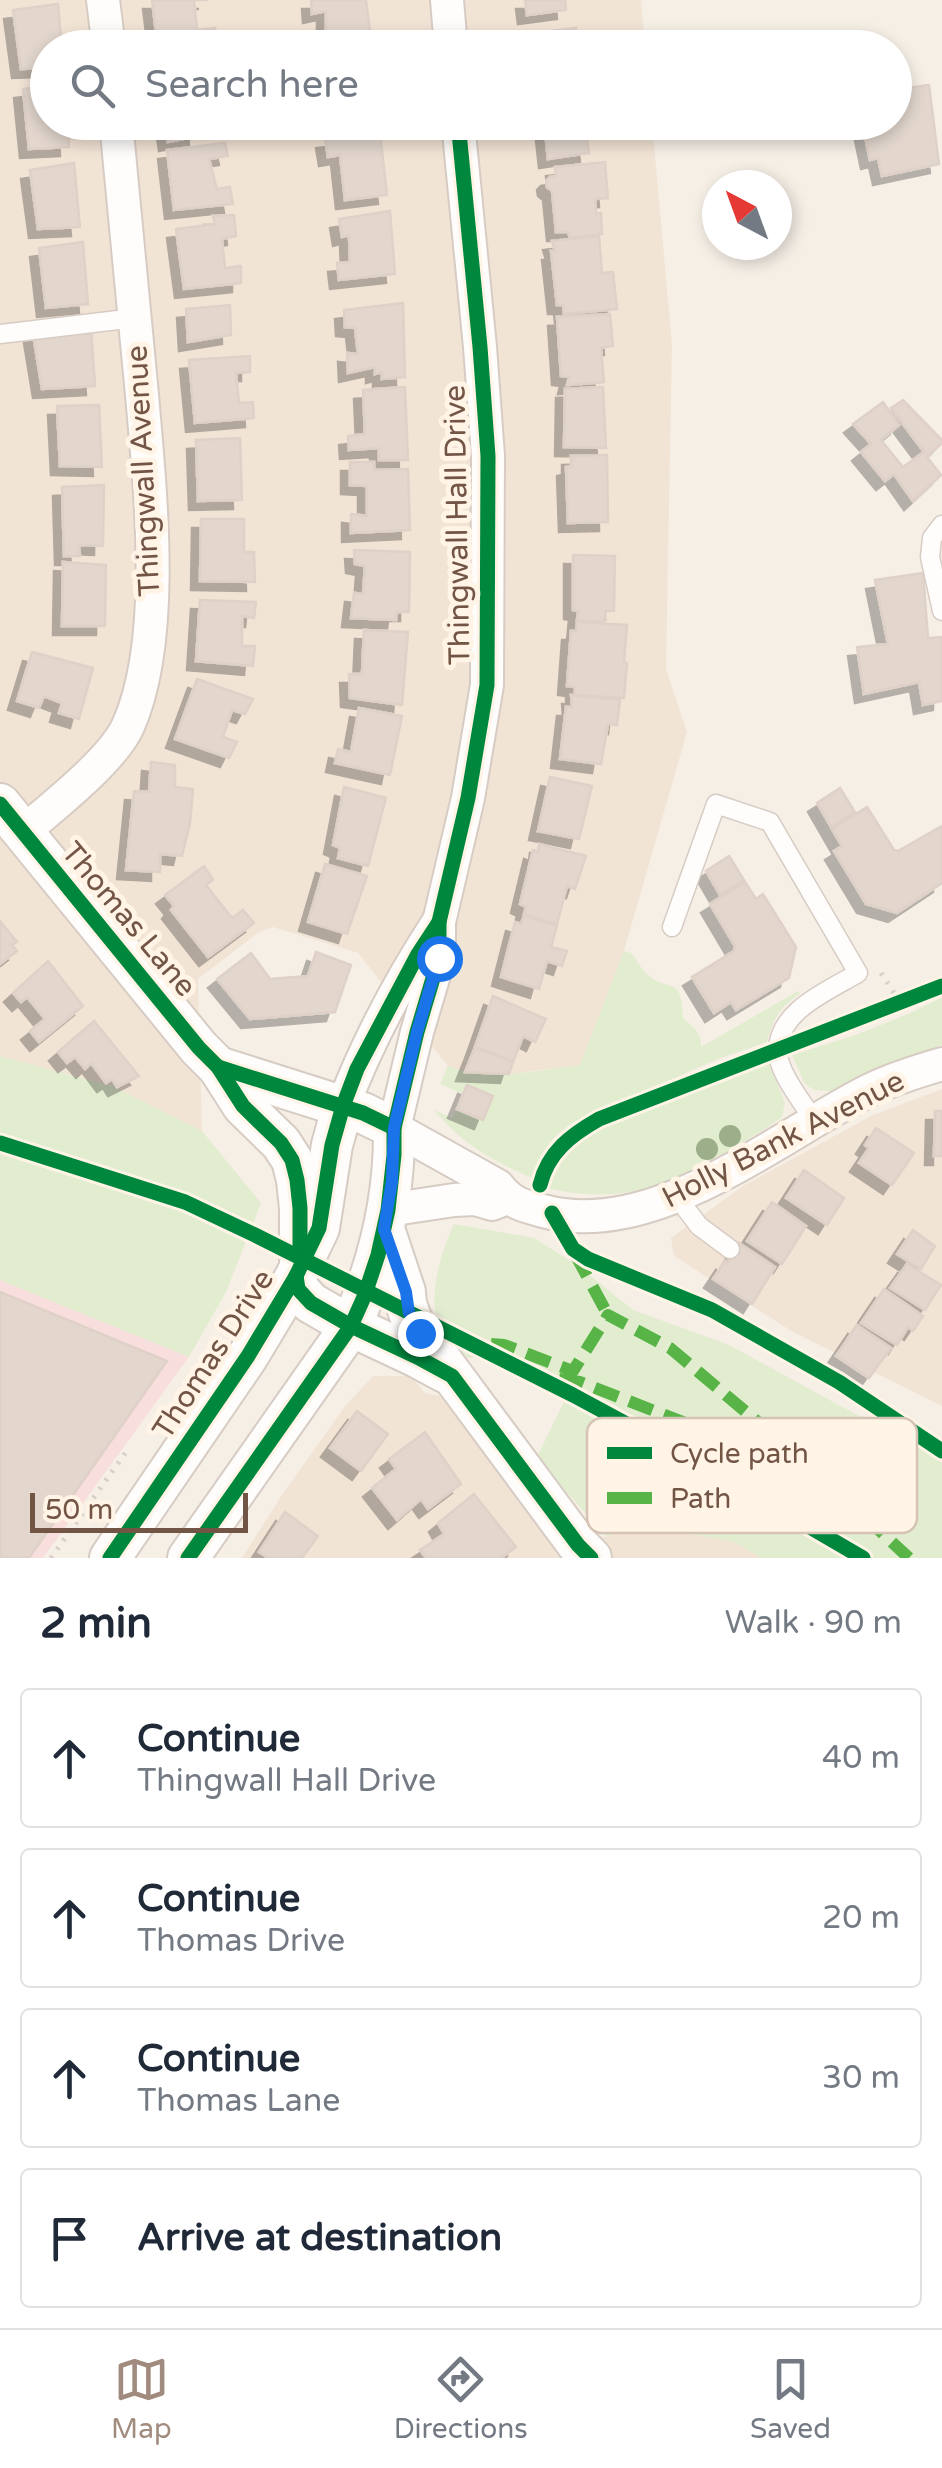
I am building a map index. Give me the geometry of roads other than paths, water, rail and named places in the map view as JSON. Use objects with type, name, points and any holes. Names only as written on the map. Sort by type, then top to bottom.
[{"type":"street","points":[[103,0],[107,30]]},
{"type":"street","points":[[446,0],[449,30]]},
{"type":"street","name":"Thingwall Avenue","points":[[11,819],[99,764],[127,728],[146,665],[152,597],[150,487],[118,140]]},
{"type":"street","name":"Thingwall Hall Drive","points":[[394,1128],[439,958],[439,922],[468,798],[488,685],[488,456],[460,140]]},
{"type":"street","name":"Thomas Lane","points":[[11,819],[199,1048],[218,1066],[243,1106],[281,1143],[292,1160],[300,1208],[298,1271]]},
{"type":"street","name":"Thingwall Hall Drive","points":[[342,1106],[367,1049],[439,922]]},
{"type":"street","name":"Holly Bank Avenue","points":[[394,1128],[498,1186],[506,1198],[552,1213],[612,1215],[677,1196],[872,1088],[942,1064]]},
{"type":"street","name":"Thomas Lane","points":[[218,1066],[364,1113],[394,1128]]},
{"type":"street","name":"Thomas Drive","points":[[110,1558],[248,1356],[298,1271],[319,1228],[342,1106]]},
{"type":"street","points":[[188,1558],[351,1326],[364,1297],[386,1220],[394,1128]]},
{"type":"street","name":"Holly Bank Avenue","points":[[386,1220],[454,1200],[475,1199],[492,1204],[506,1198]]},
{"type":"street","points":[[386,1220],[412,1320],[578,1554]]},
{"type":"street","points":[[298,1271],[298,1289],[303,1297],[351,1326],[452,1376]]},
{"type":"lane","points":[[0,334],[135,318]]},
{"type":"lane","points":[[942,525],[932,538],[930,557],[942,611]]},
{"type":"lane","points":[[672,927],[716,804],[770,822],[858,972],[788,1019],[782,1034],[778,1054],[784,1073],[815,1122]]},
{"type":"lane","points":[[677,1196],[699,1226],[730,1249]]}]
